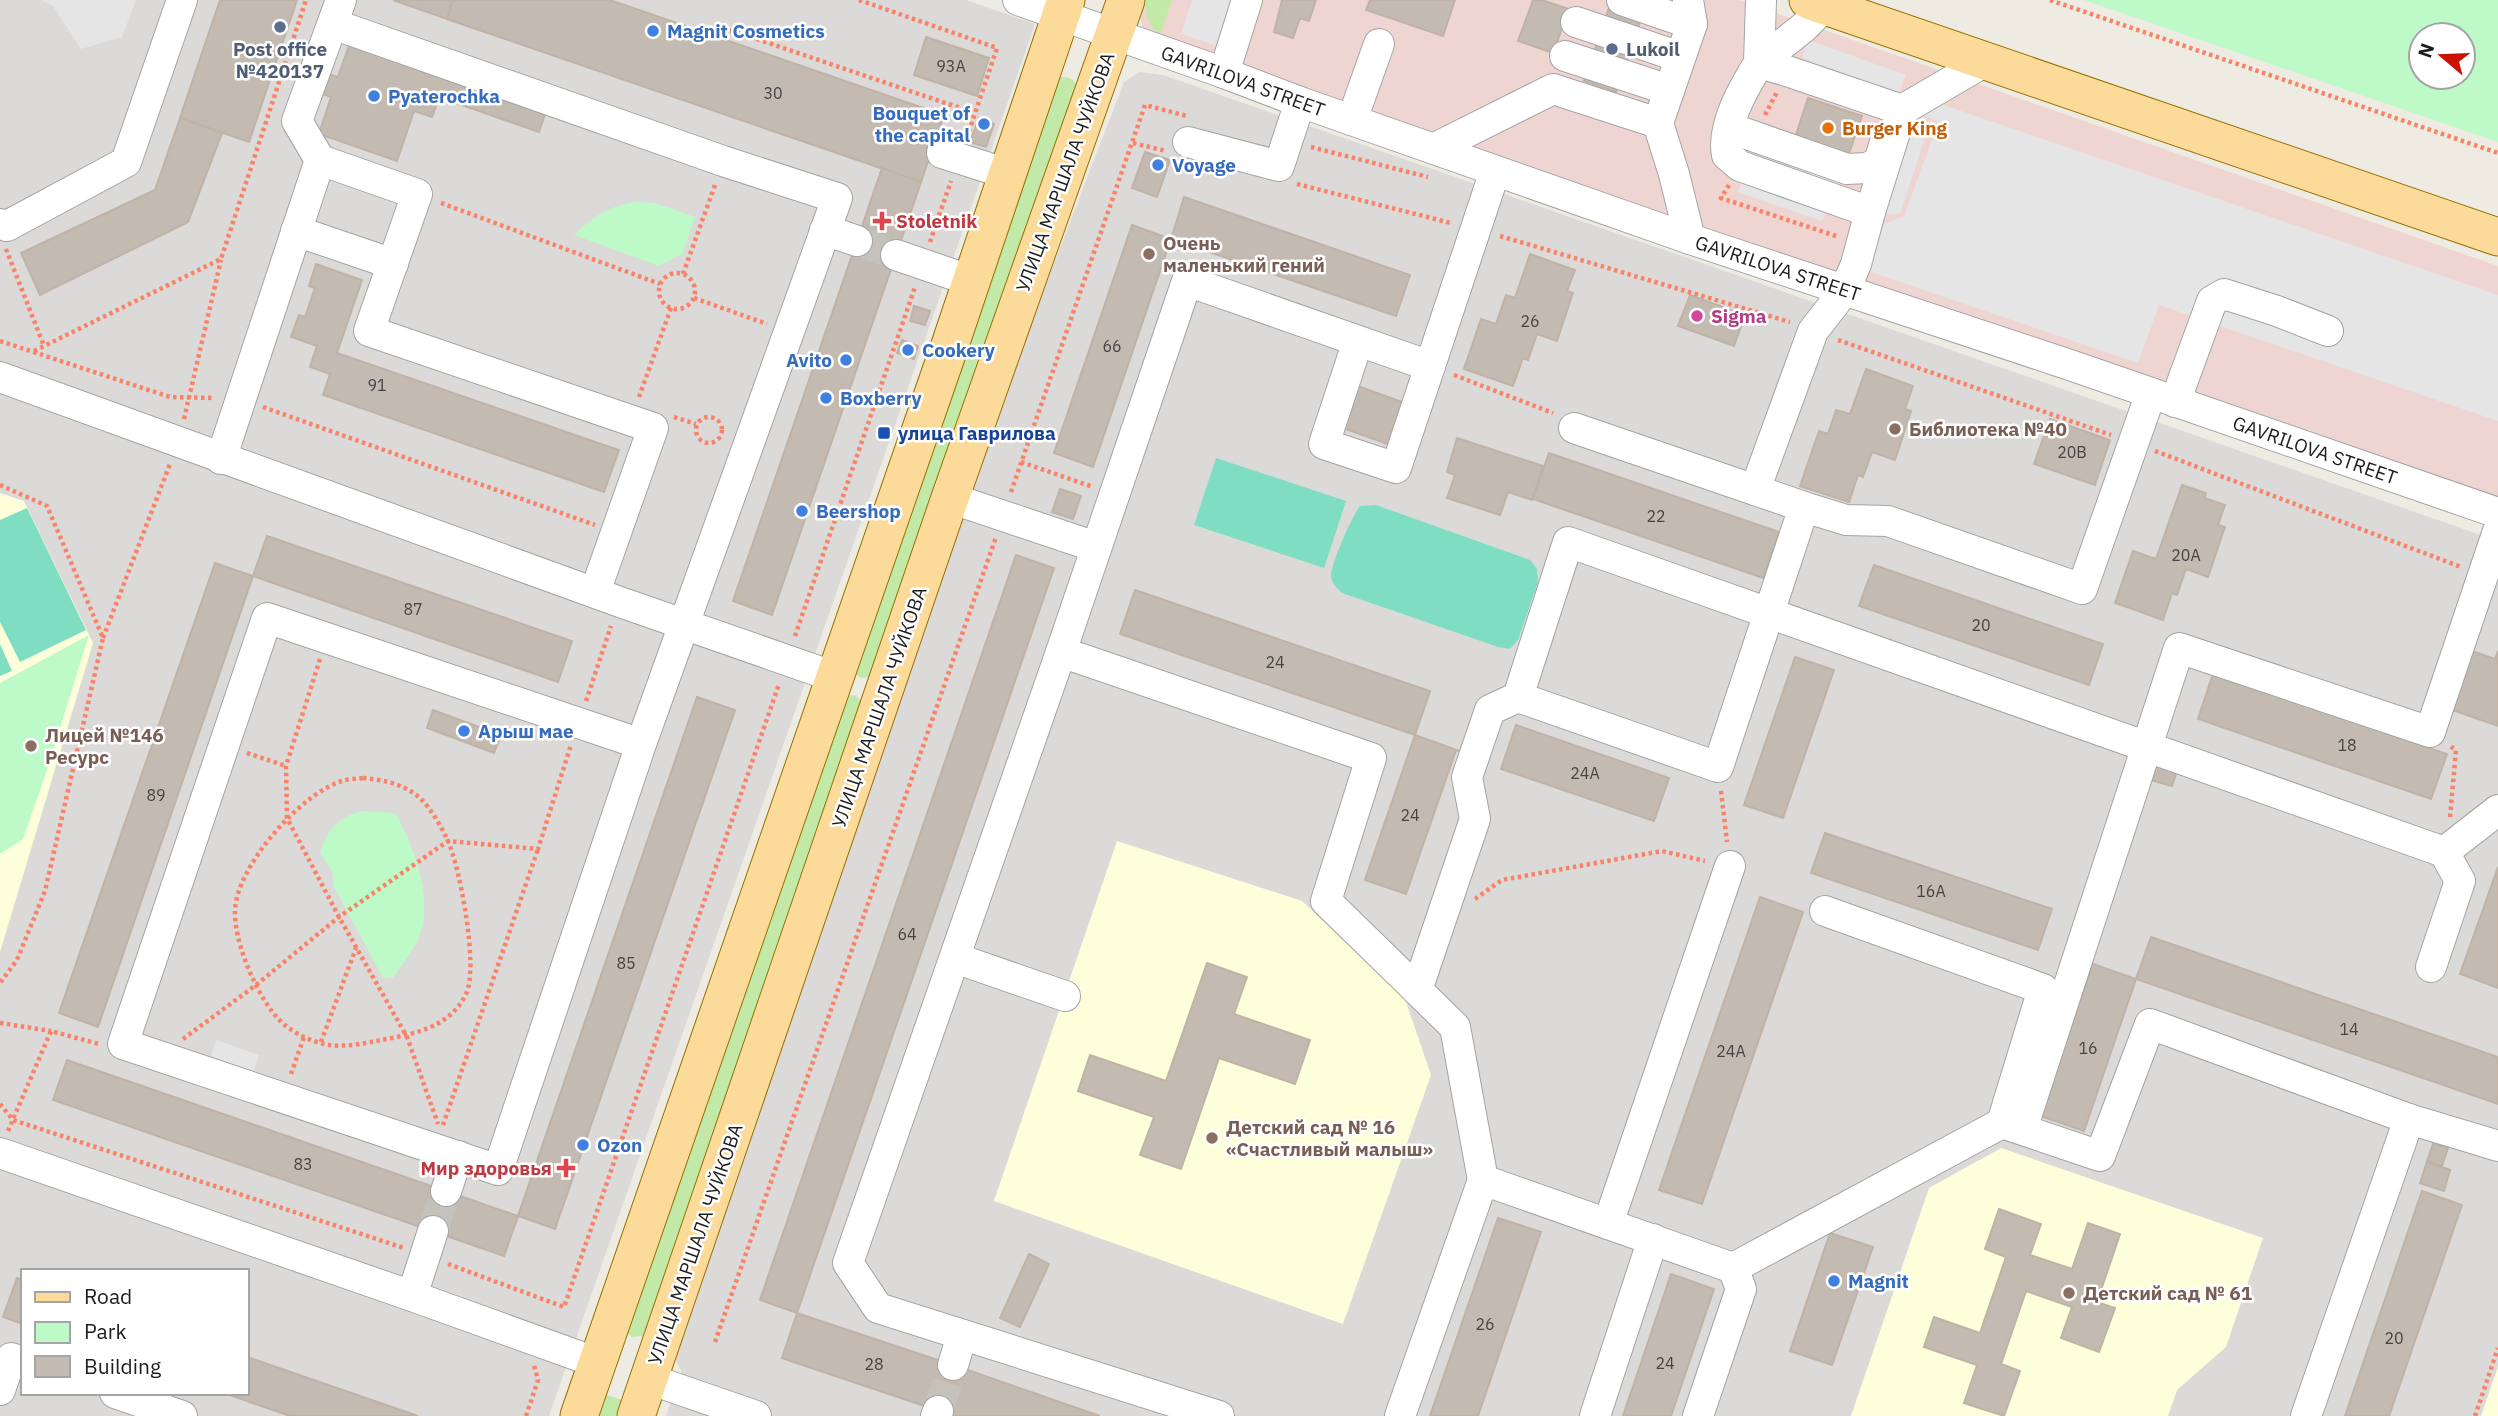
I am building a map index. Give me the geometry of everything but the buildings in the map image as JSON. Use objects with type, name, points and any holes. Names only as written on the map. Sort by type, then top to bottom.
[{"type":"main road","name":"УЛИЦА МАРШАЛА ЧУЙКОВА","points":[[636,1416],[950,498],[1126,0]]},
{"type":"main road","points":[[1816,3],[1986,61],[2261,169],[2498,237]]},
{"type":"main road","points":[[579,1416],[972,281],[1064,7]]},
{"type":"main road","points":[[835,677],[884,694]]},
{"type":"main road","points":[[598,1363],[649,1379]]},
{"type":"street","points":[[2,235],[7,226],[126,162],[182,0]]},
{"type":"street","name":"GAVRILOVA STREET","points":[[1018,0],[1064,7],[1114,35],[1690,239],[1845,290],[2074,354],[2163,397],[2498,513]]},
{"type":"street","points":[[1224,73],[1247,0]]},
{"type":"street","points":[[1622,0],[1690,12],[1680,57],[1658,123],[1690,239]]},
{"type":"street","points":[[1756,67],[1761,0]]},
{"type":"street","points":[[1816,3],[1804,27],[1756,67],[1743,86],[1728,138],[1727,155],[1740,166],[1870,212]]},
{"type":"street","points":[[1436,149],[1553,89],[1580,11],[1680,57]]},
{"type":"street","points":[[607,597],[616,533],[653,428],[369,331],[417,194],[320,160],[297,121],[337,12],[723,161],[837,198],[641,744],[498,1170],[123,1044],[267,618],[641,744]]},
{"type":"street","points":[[1352,120],[1379,44]]},
{"type":"street","points":[[1565,56],[1669,90]]},
{"type":"street","points":[[1755,490],[1812,331],[1845,290],[1856,264],[1902,110],[1986,61]]},
{"type":"street","points":[[1756,67],[1902,110]]},
{"type":"street","points":[[1728,138],[1807,155],[1847,169],[1867,168],[1879,162],[1885,146],[1886,128],[1871,108],[1756,67]]},
{"type":"street","points":[[1553,89],[1658,123]]},
{"type":"street","points":[[1192,130],[1279,166],[1300,102]]},
{"type":"street","points":[[951,155],[1008,174]]},
{"type":"street","points":[[221,458],[320,160]]},
{"type":"street","points":[[1358,341],[1324,444],[1396,468],[1496,171]]},
{"type":"street","points":[[825,230],[857,241]]},
{"type":"street","points":[[296,231],[393,264]]},
{"type":"street","points":[[910,259],[972,281]]},
{"type":"street","points":[[1219,1416],[878,1308],[848,1264],[1061,652],[1186,281],[1430,366]]},
{"type":"street","points":[[1574,428],[1846,520],[1888,520],[2082,589],[2163,397],[2212,301],[2224,294],[2328,331]]},
{"type":"street","points":[[0,377],[835,677]]},
{"type":"street","points":[[950,498],[1096,547]]},
{"type":"street","points":[[1518,696],[1718,767],[1804,507]]},
{"type":"street","points":[[1483,1180],[1733,1268],[2012,1126],[2179,648],[2430,732],[2498,531]]},
{"type":"street","points":[[1417,990],[1475,819],[1467,777],[1490,710],[1518,696],[1568,541],[2444,852],[2460,881],[2431,967]]},
{"type":"street","points":[[1061,652],[1371,758],[1326,901],[1455,1027],[1483,1180],[1400,1416]]},
{"type":"street","points":[[2444,852],[2498,810]]},
{"type":"street","points":[[1608,1224],[1730,866]]},
{"type":"street","points":[[1825,911],[2043,989],[2012,1126]]},
{"type":"street","points":[[955,958],[1065,996]]},
{"type":"street","points":[[2012,1126],[2100,1156],[2150,1024],[2409,1119],[2498,1146]]},
{"type":"street","points":[[2305,1416],[2409,1119]]},
{"type":"street","points":[[2,1147],[598,1363]]},
{"type":"street","points":[[446,1191],[458,1157]]},
{"type":"street","points":[[1595,1416],[1653,1240]]},
{"type":"street","points":[[412,1296],[429,1243]]},
{"type":"street","points":[[1698,1416],[1741,1289],[1733,1268]]},
{"type":"street","points":[[953,1365],[962,1335]]},
{"type":"street","points":[[0,1390],[11,1358],[21,1361]]},
{"type":"street","points":[[649,1379],[757,1416]]},
{"type":"street","points":[[121,1395],[182,1416]]},
{"type":"path","points":[[0,984],[16,960],[45,891],[103,638],[178,443],[221,259],[306,0]]},
{"type":"path","points":[[0,1104],[13,1120],[429,1243],[564,1307],[787,661],[910,259],[951,155],[975,113],[997,48],[859,0]]},
{"type":"path","points":[[2050,0],[2498,153]]},
{"type":"path","points":[[730,30],[975,113]]},
{"type":"path","points":[[715,1342],[1145,105],[1192,130]]},
{"type":"path","points":[[1287,141],[1436,178]]},
{"type":"path","points":[[683,274],[723,161]]},
{"type":"path","points":[[417,194],[660,284]]},
{"type":"path","points":[[2,235],[44,346]]},
{"type":"path","points":[[33,352],[221,259]]},
{"type":"path","points":[[683,274],[695,284],[694,298],[680,308],[671,308],[663,302],[659,294],[660,284],[666,276],[683,274]]},
{"type":"path","points":[[694,298],[788,331]]},
{"type":"path","points":[[629,421],[671,308]]},
{"type":"path","points":[[0,341],[170,397],[241,398],[616,533]]},
{"type":"path","points":[[1430,366],[1560,416],[1574,428]]},
{"type":"path","points":[[704,417],[714,417],[721,425],[721,435],[713,442],[703,442],[696,434],[696,424],[704,417]]},
{"type":"path","points":[[1021,462],[1114,494]]},
{"type":"path","points":[[0,485],[47,506],[103,638]]},
{"type":"path","points":[[327,639],[286,766],[287,818],[407,1037],[441,1131],[538,849],[578,723],[607,597]]},
{"type":"path","points":[[2430,732],[2456,750],[2444,852]]},
{"type":"path","points":[[224,746],[286,766]]},
{"type":"path","points":[[1440,923],[1502,880],[1661,851],[1730,866],[1718,767]]},
{"type":"path","points":[[380,779],[409,789],[424,801],[448,841],[463,896],[471,982],[460,1006],[447,1018],[407,1037],[358,1045],[330,1045],[304,1037],[287,1026],[272,1011],[256,985],[243,953],[235,911],[239,891],[252,862],[287,818],[324,790],[341,781],[380,779]]},
{"type":"path","points":[[159,1056],[256,985],[339,916],[448,841],[538,849]]},
{"type":"path","points":[[321,1042],[356,947]]},
{"type":"path","points":[[0,1023],[51,1031],[110,1047],[123,1044]]},
{"type":"path","points":[[2,1147],[51,1031]]},
{"type":"path","points":[[283,1098],[304,1037]]},
{"type":"path","points":[[2475,1416],[2498,1348]]},
{"type":"path","points":[[526,1416],[538,1380]]},
{"type":"shaded area","points":[[0,0],[966,0],[1035,24],[549,1416],[0,1416]]},
{"type":"shaded area","points":[[41,0],[136,0],[122,37],[81,49],[53,6]]},
{"type":"shaded area","points":[[1140,0],[1739,0],[2498,266],[2498,497],[1754,249],[1144,31],[1139,15]]},
{"type":"shaded area","points":[[1192,0],[1260,0],[1242,54],[1181,34]]},
{"type":"shaded area","points":[[1808,40],[1906,75],[1899,93],[1802,58]]},
{"type":"shaded area","points":[[1139,72],[1163,75],[2498,541],[2498,1416],[666,1416],[682,1372],[675,1359],[974,472],[1124,82]]},
{"type":"shaded area","points":[[1926,99],[2498,295],[2498,421],[2159,305],[2138,363],[1868,271],[1884,224],[1904,216],[1939,121],[1921,115]]},
{"type":"shaded area","points":[[1914,118],[1930,123],[1900,213],[1880,215]]},
{"type":"shaded area","points":[[1808,162],[1843,175],[1822,221],[1738,192],[1743,179]]},
{"type":"shaded area","name":"Лицей №146 Ресурс","points":[[0,493],[24,501],[93,643],[0,952]]},
{"type":"shaded area","name":"Детский сад № 16 «Счастливый малыш»","points":[[1117,841],[1302,901],[1405,999],[1431,1075],[1343,1324],[994,1201]]},
{"type":"shaded area","points":[[216,1040],[259,1055],[254,1071],[211,1056]]},
{"type":"shaded area","name":"Детский сад № 61","points":[[2001,1148],[2263,1238],[2226,1347],[2177,1390],[2168,1416],[1851,1416],[1929,1188]]},
{"type":"shaded area","points":[[2498,1367],[2498,1416],[2481,1416]]},
{"type":"green space","points":[[1146,0],[1172,0],[1161,33],[1156,32],[1149,21]]},
{"type":"green space","points":[[2084,0],[2498,0],[2498,142]]},
{"type":"green space","points":[[1061,77],[1071,79],[1077,87],[873,677],[861,678],[853,672],[1054,80]]},
{"type":"green space","points":[[635,202],[655,203],[695,217],[683,253],[659,266],[574,235],[601,213]]},
{"type":"green space","points":[[1216,458],[1346,501],[1324,568],[1194,525]]},
{"type":"green space","points":[[1376,505],[1530,560],[1537,569],[1538,582],[1518,640],[1510,649],[1342,593],[1338,589],[1331,574],[1348,528],[1360,506]]},
{"type":"green space","points":[[27,508],[86,630],[20,662],[0,622],[0,520]]},
{"type":"green space","points":[[89,635],[23,839],[0,854],[0,683]]},
{"type":"green space","points":[[0,644],[12,671],[0,676]]},
{"type":"green space","points":[[855,695],[863,703],[643,1336],[632,1337],[625,1331],[848,696]]},
{"type":"green space","points":[[362,811],[395,813],[410,842],[421,876],[424,893],[422,927],[417,942],[393,978],[383,978],[334,887],[332,871],[320,853],[326,837],[339,821]]},
{"type":"green space","points":[[601,1393],[622,1400],[616,1416],[593,1416]]},
{"type":"tunnel","points":[[857,241],[896,255]]},
{"type":"tunnel","points":[[433,1231],[446,1191]]},
{"type":"tunnel","points":[[938,1411],[953,1365]]},
{"type":"place","name":"Post office №420137","points":[[280,27]]},
{"type":"place","name":"Magnit Cosmetics","points":[[653,31]]},
{"type":"place","name":"Lukoil","points":[[1612,49]]},
{"type":"place","name":"Pyaterochka","points":[[374,96]]},
{"type":"place","name":"Bouquet of the capital","points":[[984,124]]},
{"type":"place","name":"Burger King","points":[[1828,128]]},
{"type":"place","name":"Voyage","points":[[1158,165]]},
{"type":"place","name":"Stoletnik","points":[[882,221]]},
{"type":"place","name":"Очень маленький гений","points":[[1149,254]]},
{"type":"place","name":"Sigma","points":[[1697,316]]},
{"type":"place","name":"Cookery","points":[[908,350]]},
{"type":"place","name":"Avito","points":[[846,360]]},
{"type":"place","name":"Boxberry","points":[[826,398]]},
{"type":"place","name":"Библиотека №40","points":[[1895,429]]},
{"type":"place","name":"улица Гаврилова","points":[[884,433]]},
{"type":"place","name":"Beershop","points":[[802,511]]},
{"type":"place","name":"Арыш мае","points":[[464,731]]},
{"type":"place","name":"Лицей №146 Ресурс","points":[[31,746]]},
{"type":"place","name":"Детский сад № 16 «Счастливый малыш»","points":[[1212,1138]]},
{"type":"place","name":"Ozon","points":[[583,1145]]},
{"type":"place","name":"Мир здоровья","points":[[566,1168]]},
{"type":"place","name":"Magnit","points":[[1834,1281]]},
{"type":"place","name":"Детский сад № 61","points":[[2069,1293]]}]
